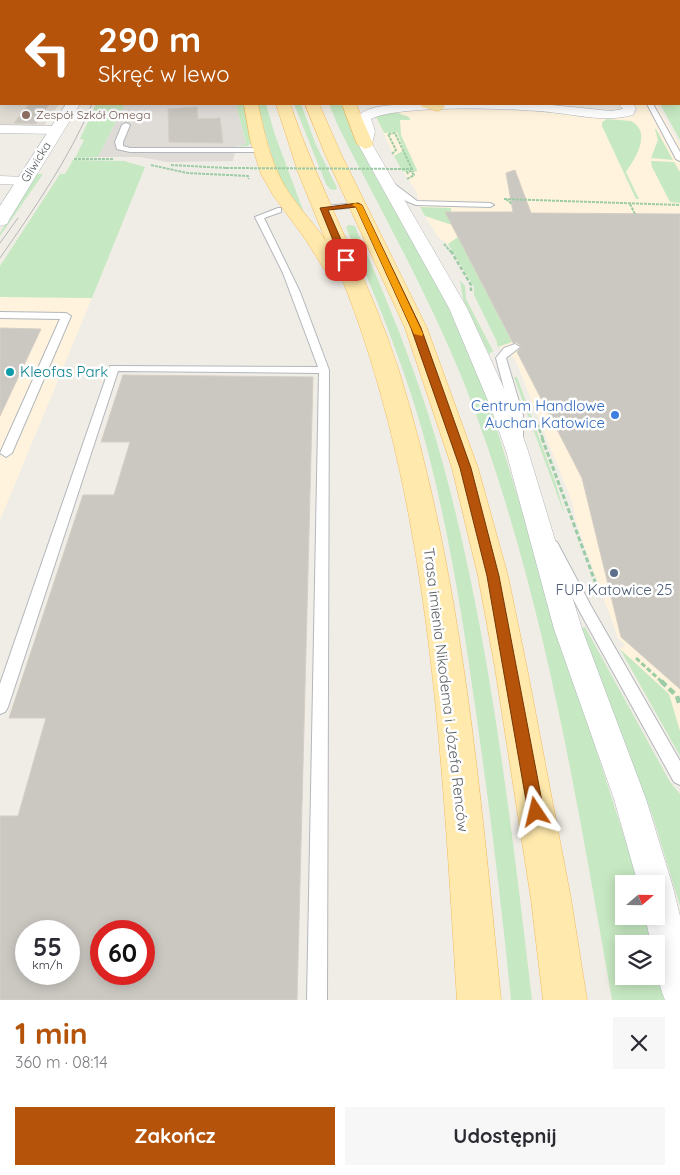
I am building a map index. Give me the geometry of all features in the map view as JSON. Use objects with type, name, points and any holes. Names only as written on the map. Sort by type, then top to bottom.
[{"type":"main road","points":[[251,105],[258,155],[282,195],[316,236],[331,265],[359,292]]},
{"type":"main road","name":"Trasa imienia Nikodema i Józefa Renców","points":[[283,105],[289,124],[359,292],[394,398],[414,474],[427,541],[447,669],[460,772],[479,1000]]},
{"type":"main road","points":[[312,105],[323,132],[420,337],[465,468],[493,576],[511,668],[549,889],[565,1000]]},
{"type":"main road","points":[[349,105],[365,144]]},
{"type":"street","name":"Gliwicka","points":[[0,220],[72,105]]},
{"type":"street","points":[[550,108],[576,105]]},
{"type":"street","points":[[586,105],[588,110],[596,113]]},
{"type":"street","points":[[626,105],[630,108],[624,114],[611,116],[550,108],[428,106],[385,109],[366,114],[364,119],[368,131],[365,144],[396,180],[486,370],[517,451],[568,628],[630,799],[652,875]]},
{"type":"street","points":[[0,129],[57,130]]},
{"type":"street","points":[[0,180],[25,180]]},
{"type":"street","points":[[664,925],[680,991]]},
{"type":"lane","points":[[651,105],[680,159]]},
{"type":"lane","points":[[126,125],[118,142],[120,147],[130,150],[258,155]]},
{"type":"lane","points":[[396,180],[399,189],[409,201],[416,203],[490,205]]},
{"type":"lane","points":[[324,208],[358,205]]},
{"type":"lane","points":[[278,210],[259,217],[276,246],[299,295],[324,370],[317,1000]]},
{"type":"lane","points":[[0,315],[66,316],[6,453]]},
{"type":"lane","points":[[515,347],[508,350],[501,358],[517,415],[517,451]]},
{"type":"lane","points":[[0,707],[114,368],[324,370]]},
{"type":"lane","points":[[536,516],[680,777]]},
{"type":"path","points":[[396,150],[388,134],[395,133],[412,172]]},
{"type":"path","points":[[258,155],[259,176]]},
{"type":"path","points":[[149,164],[165,169],[221,176],[248,176],[253,184]]},
{"type":"path","points":[[221,176],[224,168],[412,172]]},
{"type":"path","points":[[396,180],[414,175],[411,171],[407,172],[408,174],[412,172]]},
{"type":"path","points":[[506,199],[512,204]]},
{"type":"path","points":[[528,204],[533,202]]},
{"type":"path","points":[[567,202],[680,205]]},
{"type":"path","points":[[630,204],[635,214]]},
{"type":"path","points":[[533,412],[603,604]]},
{"type":"path","points":[[630,653],[677,696],[680,706]]},
{"type":"shaded area","name":"Zespół Szkół Omega","points":[[0,105],[58,105],[43,127],[0,127]]},
{"type":"shaded area","points":[[124,105],[236,105],[246,145],[236,146],[233,161],[167,162],[140,157],[98,157]]},
{"type":"shaded area","name":"Centrum Handlowe Auchan Katowice","points":[[633,105],[657,105],[680,146],[680,756],[620,649],[625,645],[618,638],[576,522],[572,502],[515,359],[497,345],[474,295],[474,287],[448,244],[438,237],[425,216],[420,207],[417,193],[394,156],[374,113],[405,109],[567,111],[607,119],[634,115],[638,111]]},
{"type":"shaded area","points":[[0,297],[92,298],[0,520]]},
{"type":"green space","points":[[96,105],[124,105],[98,157],[75,158],[84,140],[80,139]]},
{"type":"green space","points":[[236,105],[244,105],[252,142],[248,146],[236,147],[246,144]]},
{"type":"green space","points":[[257,105],[266,105],[275,135],[304,213],[278,177]]},
{"type":"green space","points":[[294,105],[301,105],[316,145],[337,188],[335,190],[330,189],[326,184]]},
{"type":"green space","points":[[329,105],[342,105],[368,163],[450,309],[487,397],[636,875],[615,875],[615,925],[648,925],[650,935],[615,935],[615,985],[661,985],[664,1000],[612,1000],[585,845],[554,690],[516,537],[493,462],[466,388],[437,321],[338,126]]},
{"type":"green space","points":[[661,105],[680,105],[680,140]]},
{"type":"green space","points":[[395,112],[409,117],[410,120],[400,120],[401,135],[417,170],[416,172],[411,170],[403,172],[394,156],[404,150],[397,132],[384,133],[374,113]]},
{"type":"green space","points":[[607,119],[631,121],[640,132],[641,138],[638,153],[626,172],[639,199],[636,199],[602,126],[602,122]]},
{"type":"green space","points":[[655,129],[673,160],[651,158],[658,140]]},
{"type":"green space","points":[[73,160],[124,161],[145,167],[92,298],[0,297],[0,266],[60,174],[65,174]]},
{"type":"green space","points":[[651,161],[674,162],[680,172],[680,203],[670,202],[652,167]]},
{"type":"green space","points":[[36,174],[43,174],[0,236],[0,233]]},
{"type":"green space","points":[[420,207],[451,208],[451,212],[446,212],[452,225],[425,216]]},
{"type":"green space","points":[[349,225],[355,226],[415,374],[443,464],[459,529],[474,595],[497,730],[532,1000],[511,1000],[496,864],[473,692],[457,587],[436,483],[401,364],[346,227]]},
{"type":"green space","points":[[458,237],[512,342],[498,347],[474,295],[474,287],[448,244]]},
{"type":"green space","points":[[460,280],[465,286],[466,299],[493,351],[489,354],[463,299]]},
{"type":"green space","points":[[514,377],[517,377],[556,484],[565,516]]},
{"type":"green space","points":[[585,627],[670,782],[680,794],[680,906],[653,817],[583,633],[582,628]]},
{"type":"green space","points":[[620,649],[669,694],[680,731],[680,756]]},
{"type":"building","points":[[28,105],[48,105],[36,124],[14,123]]},
{"type":"building","points":[[197,107],[198,119],[220,118],[223,143],[169,142],[168,109]]},
{"type":"building","name":"Centrum Handlowe Auchan Katowice","points":[[515,170],[531,213],[680,214],[680,689],[621,637],[582,478],[517,352],[522,347],[516,342],[513,343],[445,212],[513,212],[506,173]]},
{"type":"building","name":"Kleofas Park","points":[[0,328],[41,329],[0,416]]},
{"type":"building","points":[[123,375],[313,377],[297,1000],[0,1000],[0,816],[18,816],[46,718],[9,718],[83,495],[114,495],[130,442],[101,442]]},
{"type":"tram line","points":[[0,258],[62,164],[92,105]]},
{"type":"tram line","points":[[0,243],[18,218]]},
{"type":"slow traffic","points":[[355,205],[358,205],[394,278],[418,334]]},
{"type":"place","name":"Zespół Szkół Omega","points":[[26,115]]},
{"type":"place","name":"Kleofas Park","points":[[10,372]]},
{"type":"place","name":"Centrum Handlowe Auchan Katowice","points":[[615,415]]},
{"type":"place","name":"FUP Katowice 25","points":[[614,573]]},
{"type":"route","points":[[346,260],[324,208],[358,205],[394,278],[416,328],[436,382],[465,468],[493,576],[536,812]]}]
